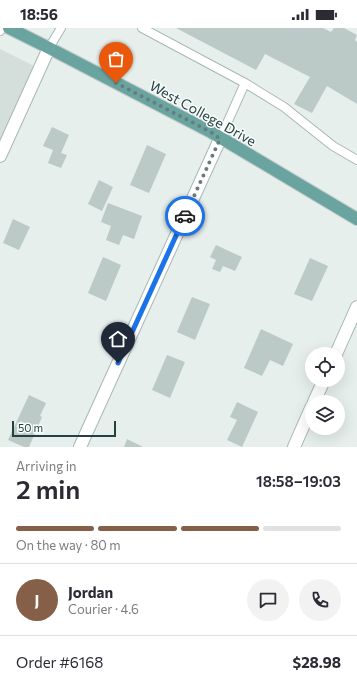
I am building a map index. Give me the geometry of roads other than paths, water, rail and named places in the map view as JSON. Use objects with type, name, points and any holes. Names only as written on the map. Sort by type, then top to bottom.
[{"type":"main road","name":"West College Drive","points":[[9,28],[211,132],[220,139],[357,219]]},
{"type":"street","points":[[0,156],[49,48]]},
{"type":"street","points":[[80,447],[220,139]]},
{"type":"street","points":[[339,347],[357,307]]},
{"type":"street","points":[[294,447],[305,422]]},
{"type":"lane","points":[[49,48],[61,28]]},
{"type":"lane","points":[[142,28],[245,83],[284,107],[333,146],[357,160]]},
{"type":"lane","points":[[220,139],[245,83]]}]
